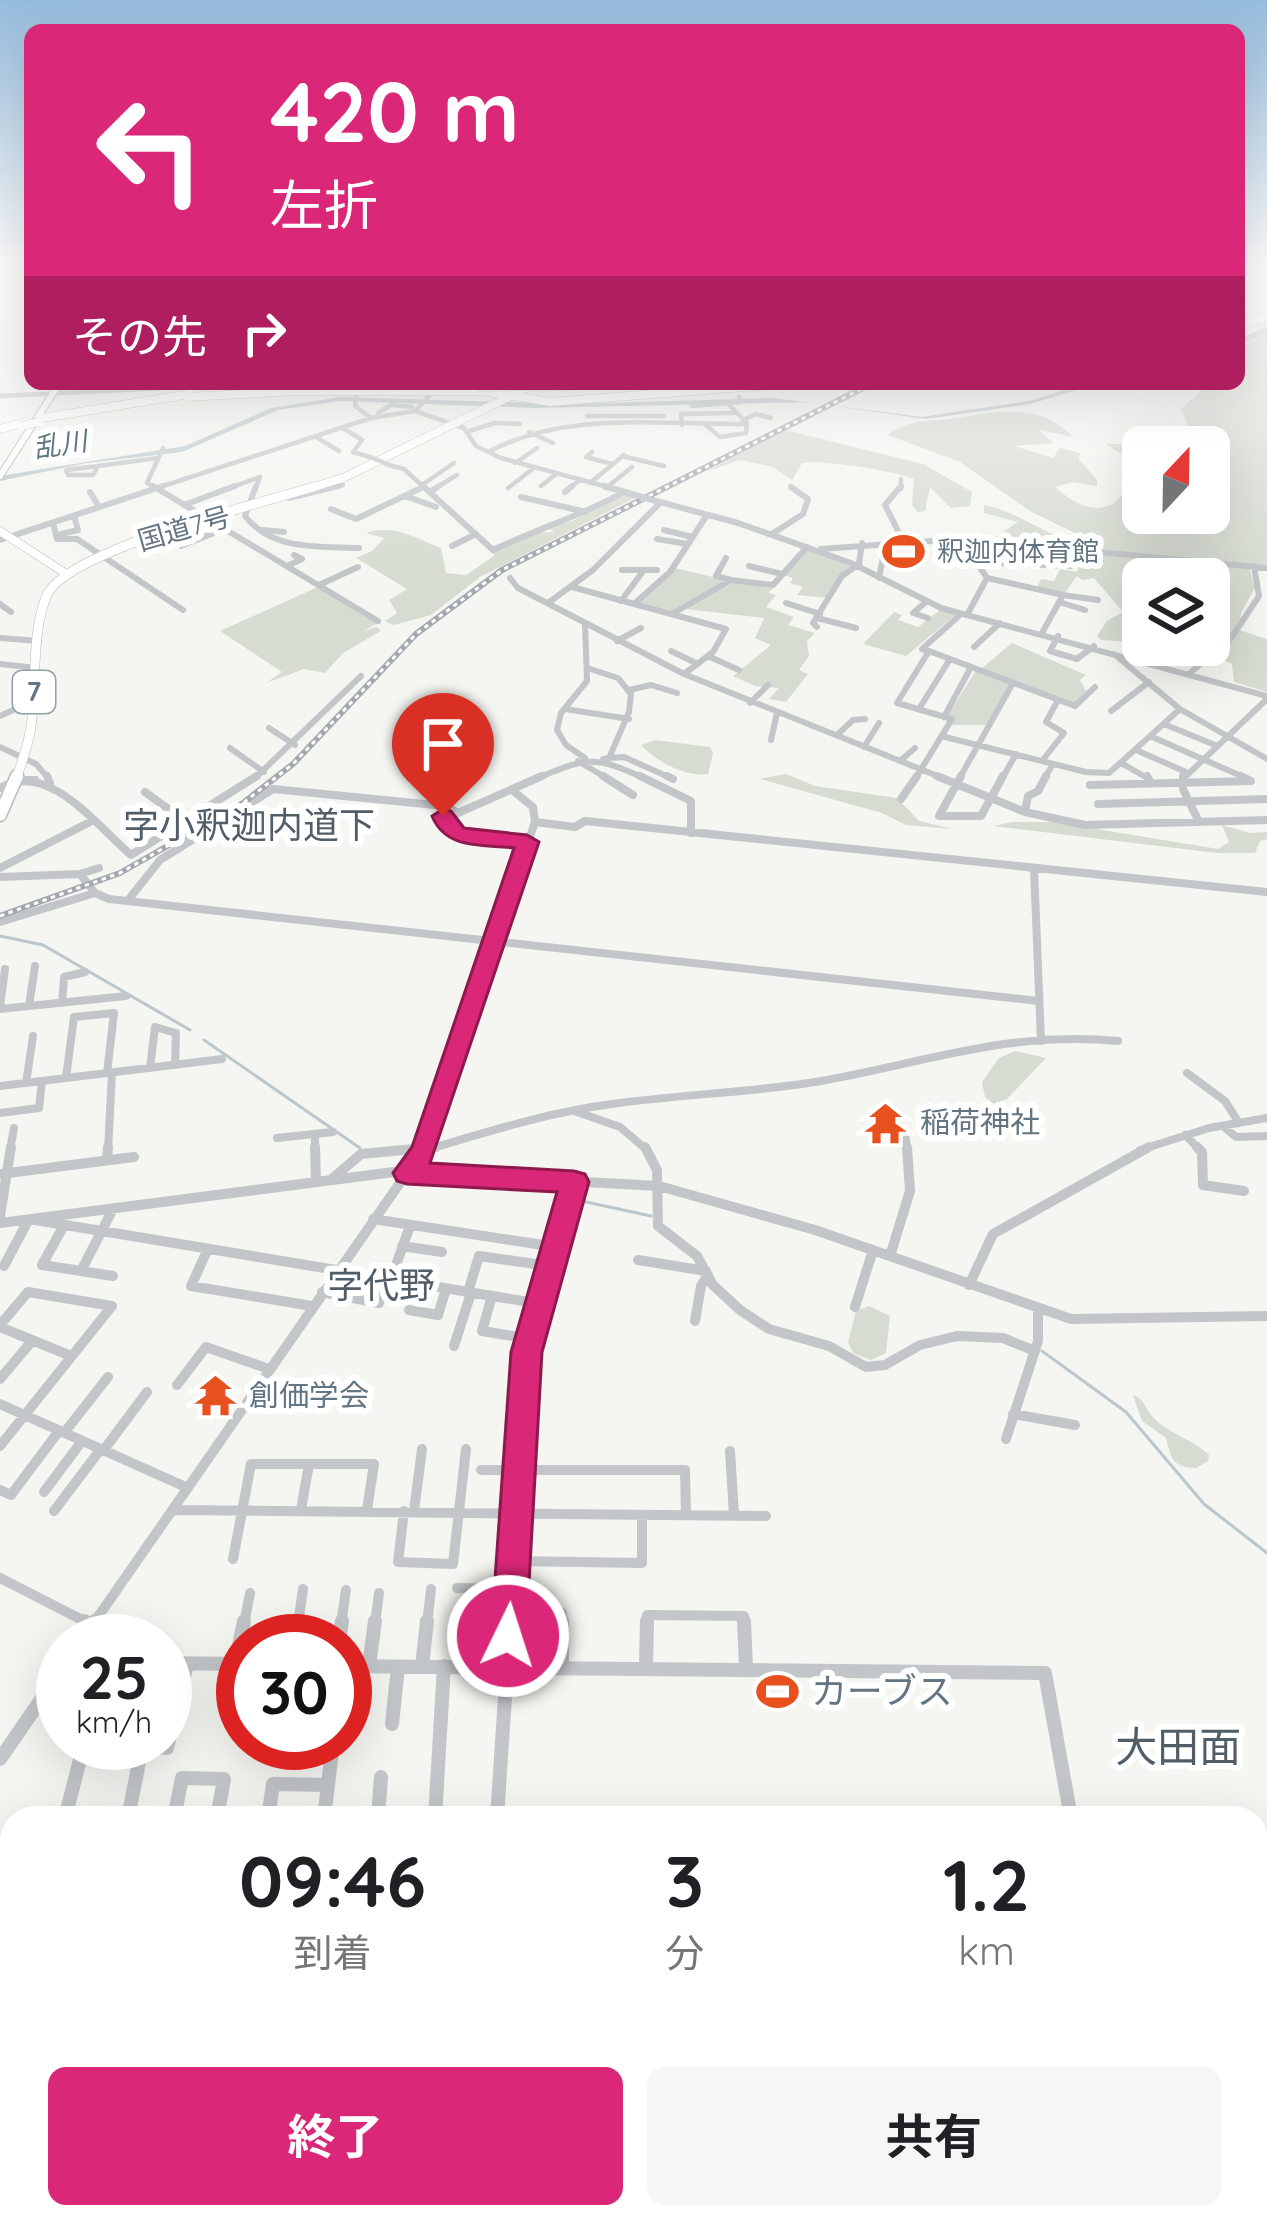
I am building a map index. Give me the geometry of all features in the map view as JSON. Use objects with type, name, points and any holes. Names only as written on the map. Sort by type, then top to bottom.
[{"type":"highway","points":[[40,420],[190,392],[267,390]]},
{"type":"highway","points":[[0,430],[156,398],[284,390]]},
{"type":"highway","points":[[190,392],[318,390],[545,398],[567,390]]},
{"type":"highway","points":[[502,390],[550,402],[705,390]]},
{"type":"highway","name":"国道7号","points":[[65,572],[99,554],[248,511],[364,470],[521,390]]},
{"type":"highway","name":"7","points":[[0,815],[23,756],[44,599],[65,572]]},
{"type":"main road","points":[[1,474],[55,390]]},
{"type":"main road","points":[[3,536],[65,572]]},
{"type":"street","points":[[0,395],[47,390]]},
{"type":"street","points":[[101,390],[203,390]]},
{"type":"street","points":[[356,396],[369,417]]},
{"type":"street","points":[[416,410],[427,398]]},
{"type":"street","points":[[692,406],[740,399]]},
{"type":"street","points":[[727,403],[745,422]]},
{"type":"street","points":[[3,536],[369,417],[416,410],[469,431],[476,446],[515,463]]},
{"type":"street","points":[[682,425],[681,413],[734,413]]},
{"type":"street","points":[[587,416],[682,425],[745,422],[756,415],[771,418]]},
{"type":"street","points":[[488,452],[549,427],[664,416]]},
{"type":"street","points":[[469,431],[495,423],[520,424]]},
{"type":"street","points":[[343,428],[362,440],[353,452],[404,470],[439,506],[498,549],[628,493]]},
{"type":"street","points":[[529,432],[553,442]]},
{"type":"street","points":[[316,436],[339,451]]},
{"type":"street","points":[[163,448],[146,483],[378,621]]},
{"type":"street","points":[[592,452],[586,457],[612,464]]},
{"type":"street","points":[[515,463],[545,453]]},
{"type":"street","points":[[515,463],[530,455]]},
{"type":"street","points":[[530,455],[556,474],[707,515],[856,565],[940,608],[1058,636],[1267,697]]},
{"type":"street","points":[[508,488],[530,455]]},
{"type":"street","points":[[590,482],[623,455],[664,466]]},
{"type":"street","points":[[98,465],[158,457]]},
{"type":"street","points":[[239,462],[260,477]]},
{"type":"street","points":[[425,488],[454,463]]},
{"type":"street","points":[[607,488],[632,467]]},
{"type":"street","points":[[541,486],[556,474]]},
{"type":"street","points":[[331,509],[356,519],[457,475]]},
{"type":"street","points":[[184,505],[260,477]]},
{"type":"street","points":[[260,477],[245,520],[280,542],[359,548]]},
{"type":"street","points":[[901,479],[901,490],[885,505],[903,541]]},
{"type":"street","points":[[565,492],[580,480]]},
{"type":"street","points":[[289,498],[343,485]]},
{"type":"street","points":[[772,535],[803,514],[808,499],[791,487]]},
{"type":"street","points":[[383,490],[439,506]]},
{"type":"street","points":[[90,492],[99,508]]},
{"type":"street","points":[[521,496],[588,512]]},
{"type":"street","points":[[549,601],[572,587],[660,503]]},
{"type":"street","points":[[421,514],[439,506]]},
{"type":"street","points":[[634,604],[670,572],[707,515]]},
{"type":"street","points":[[56,535],[78,530],[74,516]]},
{"type":"street","points":[[53,523],[59,540],[77,539],[183,610]]},
{"type":"street","points":[[181,546],[224,529]]},
{"type":"street","points":[[258,529],[284,532]]},
{"type":"street","points":[[664,530],[690,540]]},
{"type":"street","points":[[452,546],[476,534]]},
{"type":"street","points":[[657,538],[690,540]]},
{"type":"street","points":[[960,538],[987,578],[1085,610]]},
{"type":"street","points":[[727,558],[716,576],[770,586],[812,549],[960,538],[1267,568]]},
{"type":"street","points":[[879,578],[886,542]]},
{"type":"street","points":[[818,619],[842,576],[856,565],[862,543]]},
{"type":"street","points":[[976,562],[1070,566],[1049,556],[1043,544]]},
{"type":"street","points":[[287,566],[302,560],[294,554]]},
{"type":"street","points":[[748,566],[782,574]]},
{"type":"street","points":[[1190,674],[1232,637],[1262,599],[1254,566]]},
{"type":"street","points":[[318,585],[358,567]]},
{"type":"street","points":[[622,569],[657,570]]},
{"type":"street","points":[[621,601],[644,570]]},
{"type":"street","points":[[510,578],[518,588],[580,615]]},
{"type":"street","points":[[987,578],[964,615],[922,649],[1075,706],[1095,687]]},
{"type":"street","points":[[672,614],[731,580]]},
{"type":"street","points":[[572,587],[727,629],[708,656],[684,674]]},
{"type":"street","points":[[1061,599],[1098,601]]},
{"type":"street","points":[[1042,633],[1061,599]]},
{"type":"street","points":[[549,601],[585,625],[684,674],[1025,812],[1062,822],[1106,824],[1267,820]]},
{"type":"street","points":[[926,602],[913,613],[928,618]]},
{"type":"street","points":[[786,603],[818,619],[856,628]]},
{"type":"street","points":[[0,604],[11,612]]},
{"type":"street","points":[[920,625],[940,608]]},
{"type":"street","points":[[974,647],[1000,623]]},
{"type":"street","points":[[585,625],[586,684],[559,719],[559,735],[581,760],[633,795]]},
{"type":"street","points":[[617,641],[641,628]]},
{"type":"street","points":[[1058,636],[1050,651],[1077,659],[1094,646]]},
{"type":"street","points":[[0,638],[39,641]]},
{"type":"street","points":[[671,651],[698,664]]},
{"type":"street","points":[[901,800],[945,737],[952,719],[897,703],[928,651]]},
{"type":"street","points":[[1110,651],[1180,709],[1267,759]]},
{"type":"street","points":[[708,656],[739,670]]},
{"type":"street","points":[[919,710],[950,659]]},
{"type":"street","points":[[0,664],[37,668]]},
{"type":"street","points":[[944,716],[971,667]]},
{"type":"street","points":[[587,668],[618,678],[632,704],[606,758]]},
{"type":"street","points":[[0,788],[17,778],[35,776],[130,855],[189,824],[264,772],[361,676]]},
{"type":"street","points":[[1111,712],[1149,682]]},
{"type":"street","points":[[1013,683],[939,816],[979,817],[1016,754]]},
{"type":"street","points":[[628,690],[651,685],[676,693]]},
{"type":"street","points":[[750,703],[768,686]]},
{"type":"street","points":[[1199,822],[1183,783],[1186,772],[1267,697]]},
{"type":"street","points":[[1042,761],[1064,733],[1046,722],[1058,700]]},
{"type":"street","points":[[1,714],[33,701]]},
{"type":"street","points":[[565,709],[628,719]]},
{"type":"street","points":[[945,737],[1086,772],[1109,773],[1180,709]]},
{"type":"street","points":[[771,740],[777,713]]},
{"type":"street","points":[[836,735],[853,720],[866,719]]},
{"type":"street","points":[[864,746],[880,723]]},
{"type":"street","points":[[1164,724],[1215,745]]},
{"type":"street","points":[[269,728],[295,745]]},
{"type":"street","points":[[1150,736],[1251,781],[1264,800]]},
{"type":"street","points":[[0,747],[47,772],[50,784]]},
{"type":"street","points":[[230,748],[264,772]]},
{"type":"street","points":[[900,761],[915,748]]},
{"type":"street","points":[[1136,750],[1186,772]]},
{"type":"street","points":[[527,842],[459,835],[442,820],[581,760],[621,757],[673,778]]},
{"type":"street","points":[[606,758],[623,772],[692,801],[691,832]]},
{"type":"street","points":[[1121,763],[1145,774],[1151,783]]},
{"type":"street","points":[[1025,812],[1028,796],[1038,791],[1053,764]]},
{"type":"street","points":[[1086,772],[1106,824]]},
{"type":"street","points":[[1090,784],[1251,781]]},
{"type":"street","points":[[129,899],[160,860],[272,789],[445,806],[455,811]]},
{"type":"street","points":[[100,1614],[424,1151],[535,822],[533,807],[512,790]]},
{"type":"street","points":[[146,792],[189,824]]},
{"type":"street","points":[[1242,800],[1253,821]]},
{"type":"street","points":[[1098,804],[1264,800]]},
{"type":"street","points":[[535,822],[575,827],[585,821],[1267,892]]},
{"type":"street","points":[[0,873],[90,822]]},
{"type":"street","points":[[0,873],[80,874],[100,868]]},
{"type":"street","points":[[1034,868],[1041,1041]]},
{"type":"street","points":[[80,874],[95,893],[109,899],[1039,1001]]},
{"type":"street","points":[[0,922],[95,893]]},
{"type":"street","points":[[28,1006],[35,966]]},
{"type":"street","points":[[5,969],[0,1008],[126,996]]},
{"type":"street","points":[[62,1003],[64,977],[85,972]]},
{"type":"street","points":[[66,1078],[74,1018],[114,1012],[107,1160]]},
{"type":"street","points":[[150,1068],[155,1027],[161,1026],[176,1033],[175,1065]]},
{"type":"street","points":[[26,1083],[33,1036]]},
{"type":"street","points":[[332,1179],[367,1153],[424,1151],[572,1110],[820,1081],[975,1045],[1073,1037],[1118,1041]]},
{"type":"street","points":[[0,1086],[222,1059]]},
{"type":"street","points":[[1187,1073],[1225,1101],[1239,1123]]},
{"type":"street","points":[[0,1113],[39,1108],[42,1081]]},
{"type":"street","points":[[572,1110],[610,1120],[634,1133],[652,1162],[659,1186],[655,1221],[697,1256],[725,1298],[769,1329],[829,1346],[866,1367],[885,1365],[920,1346],[957,1336],[1003,1338],[1035,1351]]},
{"type":"street","points":[[969,1285],[993,1234],[1138,1151],[1223,1125],[1267,1118]]},
{"type":"street","points":[[1223,1125],[1235,1137],[1267,1136]]},
{"type":"street","points":[[14,1128],[3,1173],[0,1219],[390,1172],[659,1186],[873,1250],[1071,1319],[1266,1317]]},
{"type":"street","points":[[277,1138],[333,1132]]},
{"type":"street","points":[[315,1134],[316,1182]]},
{"type":"street","points":[[1185,1135],[1202,1153],[1203,1185],[1244,1191]]},
{"type":"street","points":[[890,1256],[910,1191],[906,1139]]},
{"type":"street","points":[[367,1153],[390,1172]]},
{"type":"street","points":[[3,1173],[134,1156]]},
{"type":"street","points":[[498,1806],[531,1339],[574,1182]]},
{"type":"street","points":[[81,1271],[113,1209]]},
{"type":"street","points":[[28,1219],[541,1304]]},
{"type":"street","points":[[4,1266],[28,1219]]},
{"type":"street","points":[[373,1219],[556,1247]]},
{"type":"street","points":[[322,1292],[379,1304],[410,1226]]},
{"type":"street","points":[[63,1227],[42,1264],[113,1276]]},
{"type":"street","points":[[402,1246],[442,1252]]},
{"type":"street","points":[[855,1307],[873,1250]]},
{"type":"street","points":[[207,1251],[191,1286],[312,1306]]},
{"type":"street","points":[[454,1346],[479,1256],[550,1266]]},
{"type":"street","points":[[638,1260],[707,1273]]},
{"type":"street","points":[[695,1321],[707,1273]]},
{"type":"street","points":[[409,1310],[438,1315],[446,1289]]},
{"type":"street","points":[[0,1446],[112,1306],[28,1292],[0,1326],[71,1356]]},
{"type":"street","points":[[492,1296],[482,1331],[531,1339]]},
{"type":"street","points":[[1006,1439],[1035,1351],[1038,1310]]},
{"type":"street","points":[[0,1379],[32,1340]]},
{"type":"street","points":[[177,1385],[206,1347],[268,1369]]},
{"type":"street","points":[[0,1490],[11,1495],[108,1377]]},
{"type":"street","points":[[54,1511],[147,1392]]},
{"type":"street","points":[[0,1404],[188,1488]]},
{"type":"street","points":[[1013,1414],[1075,1425]]},
{"type":"street","points":[[44,1492],[82,1441]]},
{"type":"street","points":[[422,1450],[398,1562],[453,1564],[466,1449]]},
{"type":"street","points":[[730,1451],[734,1515]]},
{"type":"street","points":[[233,1559],[251,1464],[374,1464],[367,1510]]},
{"type":"street","points":[[301,1510],[309,1464]]},
{"type":"street","points":[[481,1470],[685,1470],[686,1514]]},
{"type":"street","points":[[173,1510],[766,1516]]},
{"type":"street","points":[[513,1561],[642,1563],[642,1515]]},
{"type":"street","points":[[0,1578],[70,1614]]},
{"type":"street","points":[[457,1588],[512,1589]]},
{"type":"street","points":[[300,1614],[303,1589]]},
{"type":"street","points":[[422,1666],[430,1589]]},
{"type":"street","points":[[343,1614],[346,1590]]},
{"type":"street","points":[[372,1650],[379,1592]]},
{"type":"street","points":[[247,1614],[250,1593]]},
{"type":"street","points":[[510,1611],[562,1613],[562,1666]]},
{"type":"street","points":[[646,1666],[646,1615],[744,1616],[746,1668]]},
{"type":"street","points":[[372,1666],[1045,1673],[1069,1806]]},
{"type":"street","points":[[436,1806],[444,1666]]},
{"type":"street","points":[[392,1724],[398,1667]]},
{"type":"street","points":[[0,1759],[36,1706]]},
{"type":"street","points":[[68,1806],[77,1770]]},
{"type":"street","points":[[130,1806],[138,1770]]},
{"type":"street","points":[[325,1806],[330,1770]]},
{"type":"street","points":[[380,1806],[381,1777]]},
{"type":"street","points":[[176,1806],[182,1778],[224,1779],[219,1806]]},
{"type":"street","points":[[270,1806],[273,1784],[328,1785]]},
{"type":"shaded area","points":[[1245,365],[1267,365],[1267,566],[1249,566],[1255,588],[1241,613],[1239,630],[1267,639],[1267,692],[1234,682],[1230,558],[1122,558],[1122,611],[1094,578],[1077,576],[1064,594],[1037,588],[1041,579],[1054,581],[1060,569],[1077,572],[1081,560],[1051,543],[994,538],[1018,522],[984,513],[984,505],[1090,547],[1085,538],[1030,511],[960,462],[888,435],[918,422],[1030,413],[1060,425],[1073,437],[1039,430],[1053,443],[1014,446],[1053,458],[1060,448],[1080,453],[1079,459],[1097,486],[1073,482],[1055,487],[1090,507],[1109,506],[1122,494],[1122,534],[1230,534],[1230,426],[1188,426],[1181,409],[1202,390],[1245,390]]},
{"type":"shaded area","points":[[1076,390],[1030,404],[925,419],[827,405],[922,417]]},
{"type":"shaded area","points":[[340,397],[571,404],[773,398],[805,402],[536,408],[341,401],[278,410],[182,452],[87,463],[0,481],[0,476],[185,446],[271,408]]},
{"type":"shaded area","points":[[785,430],[923,464],[972,492],[970,506],[951,508],[930,487],[925,511],[918,512],[912,505],[914,479],[841,464],[802,463],[792,480],[773,467],[740,460],[705,472]]},
{"type":"shaded area","points":[[623,494],[635,498],[480,577],[431,615],[394,625],[385,621],[397,613],[389,600],[407,589],[356,558],[372,551],[384,538],[366,533],[395,531],[441,548],[446,573],[466,575],[494,556],[492,552],[531,533],[554,532],[549,527],[572,521]]},
{"type":"shaded area","points":[[807,549],[852,566],[829,598],[797,595],[803,587],[784,575]]},
{"type":"shaded area","points":[[675,568],[725,580],[675,612],[639,602]]},
{"type":"shaded area","points":[[731,582],[773,588],[768,593],[776,595],[766,607],[794,617],[788,625],[815,633],[807,641],[809,656],[799,670],[808,674],[786,702],[769,699],[779,688],[755,686],[733,676],[771,645],[755,638],[764,618],[685,609]]},
{"type":"shaded area","points":[[318,587],[378,623],[364,631],[377,627],[381,631],[343,653],[325,673],[304,669],[266,683],[282,672],[220,631]]},
{"type":"shaded area","points":[[940,610],[955,615],[906,656],[863,644],[894,612],[902,615],[898,620],[918,627]]},
{"type":"shaded area","points":[[1122,613],[1122,642],[1097,636],[1107,621]]},
{"type":"shaded area","points":[[1012,643],[1086,675],[1080,680],[1086,691],[1075,703],[981,669]]},
{"type":"shaded area","points":[[976,670],[1011,683],[987,725],[952,725],[954,719],[948,715]]},
{"type":"shaded area","points":[[655,740],[710,747],[708,774],[672,767],[641,745]]},
{"type":"shaded area","points":[[786,774],[815,786],[897,798],[919,821],[953,829],[906,825],[882,813],[760,779]]},
{"type":"shaded area","points":[[1054,822],[1218,849],[1229,842],[1222,825],[1250,833],[1267,832],[1267,839],[1260,841],[1255,853],[1217,853],[993,826]]},
{"type":"shaded area","points":[[1015,1051],[1046,1058],[1007,1099],[994,1104],[985,1097],[982,1082],[999,1058]]},
{"type":"shaded area","points":[[869,1306],[890,1316],[886,1353],[871,1360],[853,1353],[848,1342],[856,1311]]},
{"type":"shaded area","points":[[1133,1395],[1158,1422],[1209,1455],[1208,1461],[1196,1468],[1177,1464],[1166,1438],[1142,1421]]},
{"type":"waterway","points":[[0,936],[43,945],[190,1030]]},
{"type":"waterway","points":[[204,1040],[360,1148]]},
{"type":"waterway","points":[[577,1200],[651,1216]]},
{"type":"waterway","points":[[1042,1351],[1126,1412],[1204,1504],[1267,1553]]},
{"type":"railway","points":[[0,916],[120,873],[243,803],[293,764],[416,634],[502,570],[859,390]]},
{"type":"place","name":"釈迦内体育館","points":[[903,552]]},
{"type":"place","name":"稲荷神社","points":[[886,1123]]},
{"type":"place","name":"創価学会","points":[[215,1396]]},
{"type":"place","name":"カーブス","points":[[777,1691]]},
{"type":"district","name":"字小釈迦内道下","points":[[249,825]]},
{"type":"district","name":"字代野","points":[[381,1285]]},
{"type":"district","name":"大田面","points":[[1178,1747]]},
{"type":"route","points":[[443,816],[449,829],[459,835],[527,842],[424,1151],[407,1173],[574,1182],[527,1352],[508,1636]]},
{"type":"water label","name":"乱川","points":[[60,445]]}]
